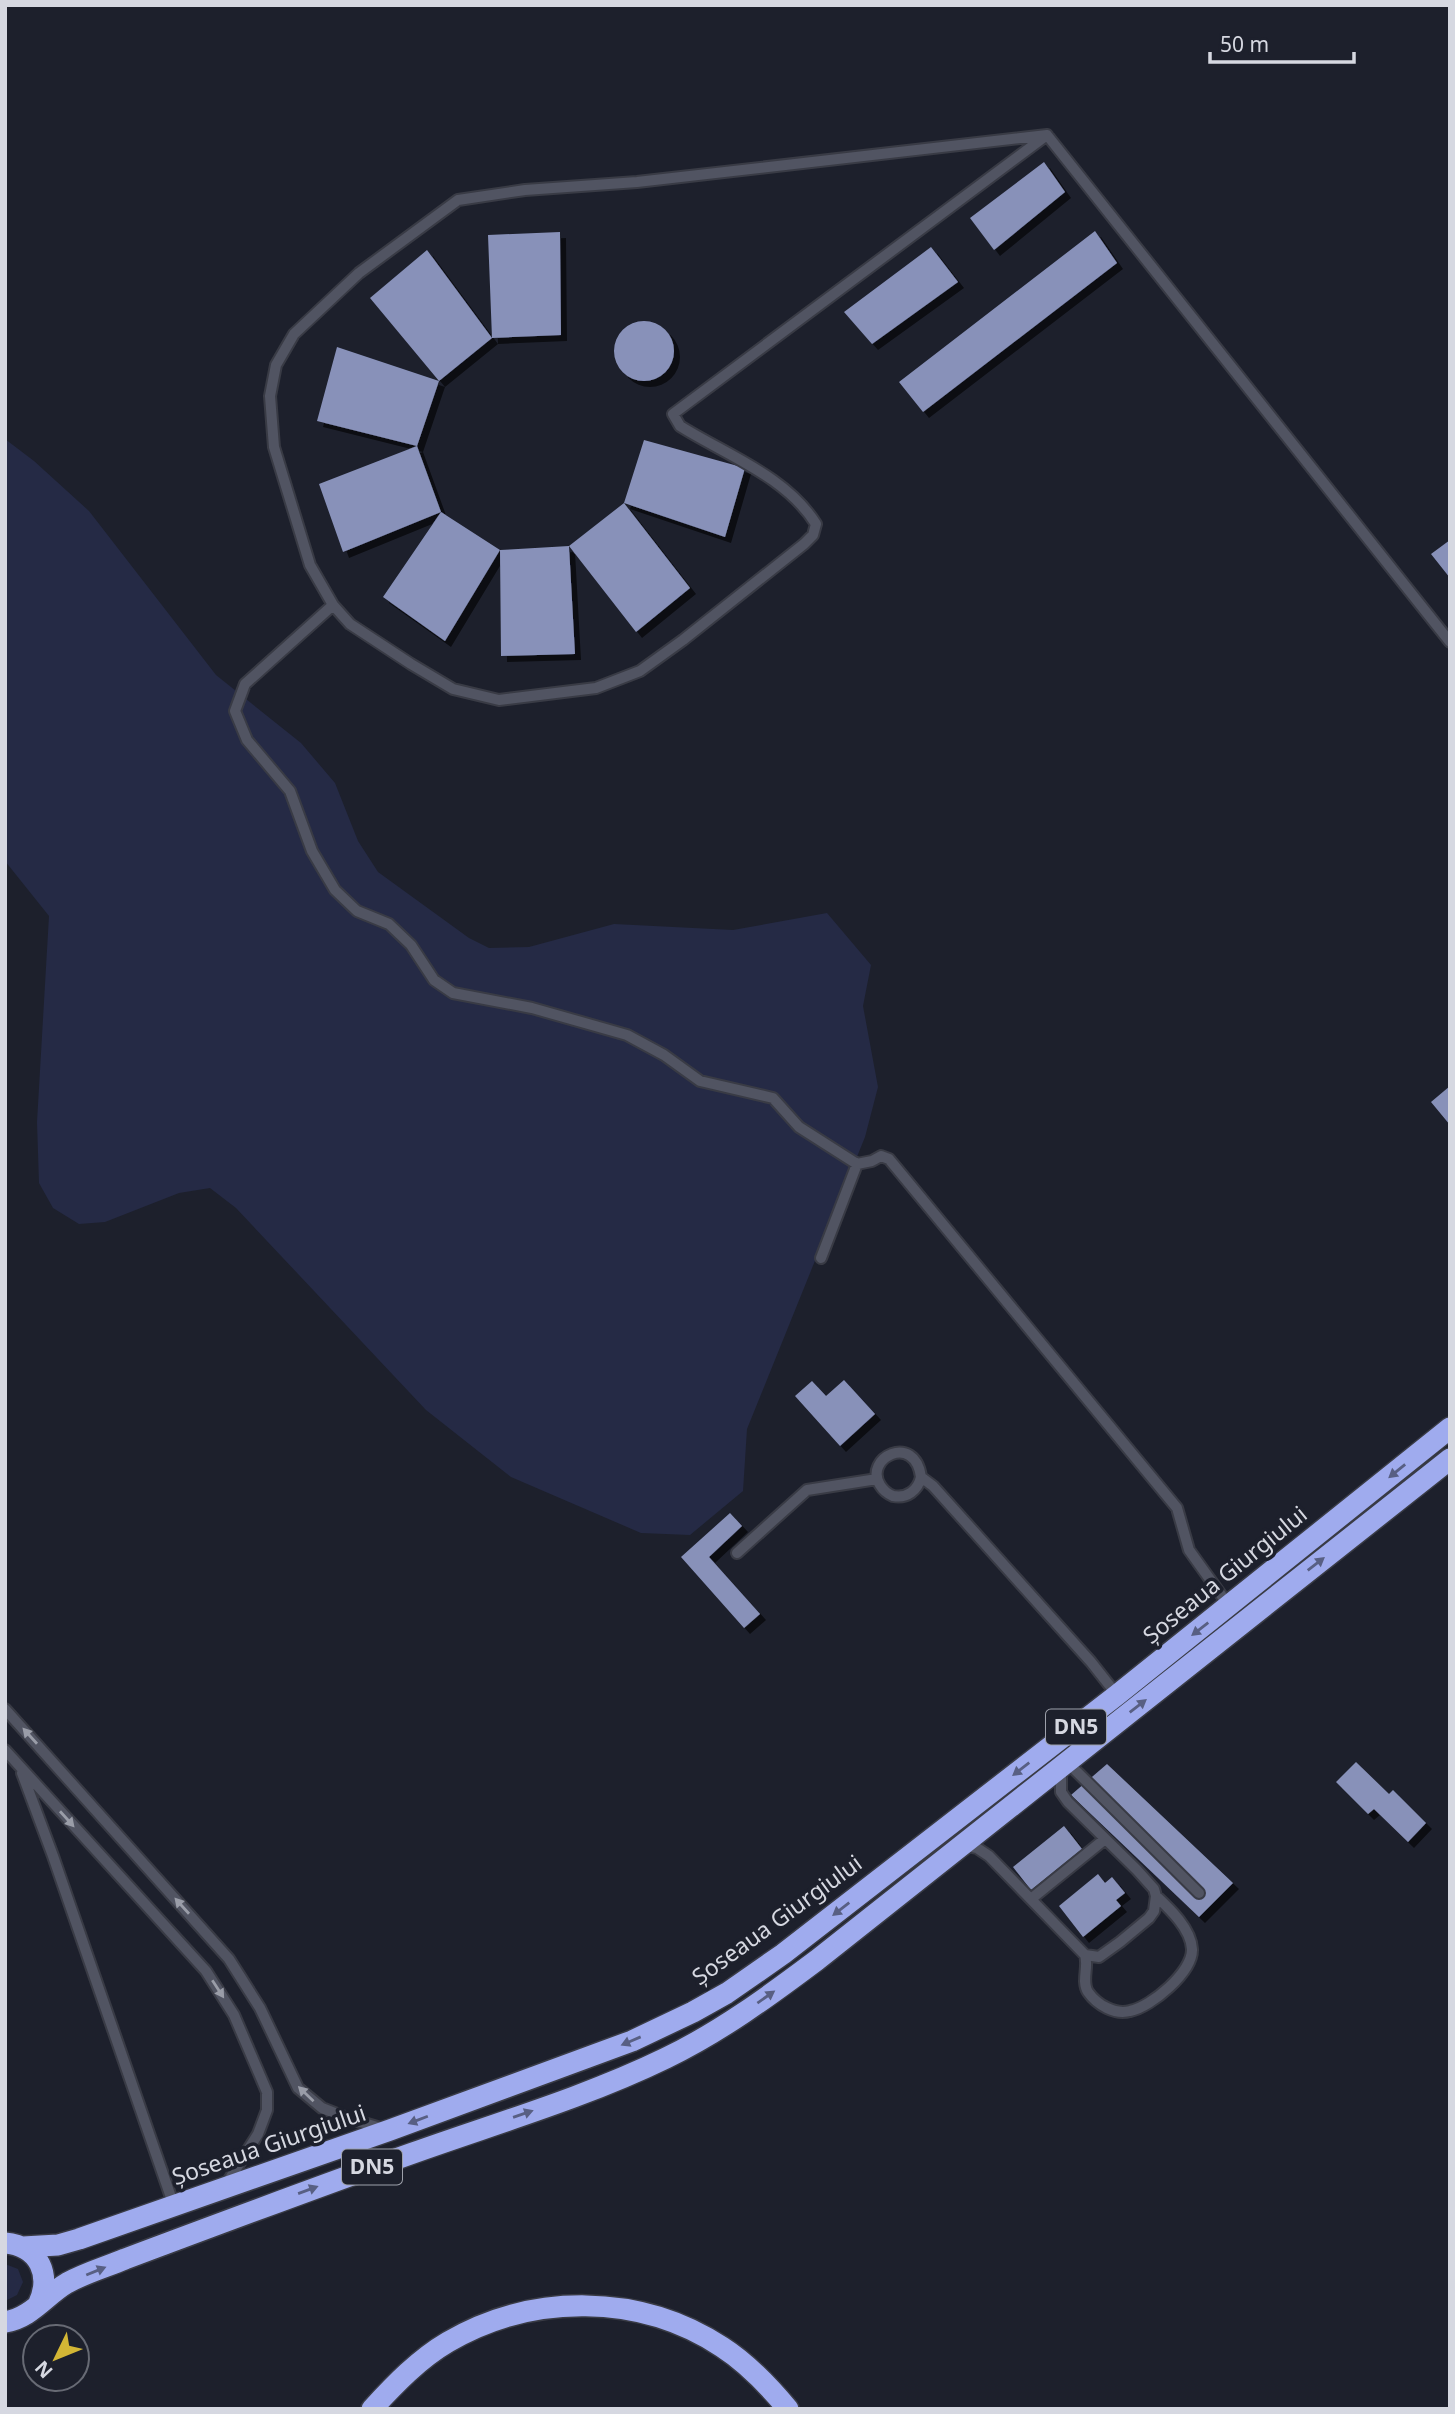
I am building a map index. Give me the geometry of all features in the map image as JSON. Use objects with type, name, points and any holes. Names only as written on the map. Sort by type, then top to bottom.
[{"type":"highway","name":"Șoseaua Giurgiului","points":[[14,2245],[58,2245],[390,2130],[632,2041],[727,1993],[783,1954],[1117,1695],[1450,1428]]},
{"type":"highway","name":"Șoseaua Giurgiului","points":[[5,2322],[29,2314],[50,2293],[92,2272],[311,2189],[607,2084],[666,2058],[740,2016],[1450,1459]]},
{"type":"highway","name":"Șoseaua Giurgiului","points":[[14,2245],[34,2255],[41,2267],[45,2280],[38,2305]]},
{"type":"highway","points":[[372,2409],[426,2357],[466,2332],[518,2313],[568,2305],[624,2309],[663,2319],[699,2334],[740,2360],[788,2409]]},
{"type":"lane","points":[[1047,135],[673,414],[680,426],[755,468],[806,508],[816,524],[813,535],[804,544],[640,671],[596,688],[499,701],[453,690],[350,624],[333,606],[310,565],[274,447],[270,396],[276,365],[294,334],[359,272],[458,200],[1047,135]]},
{"type":"lane","points":[[1047,135],[1450,642]]},
{"type":"lane","points":[[333,606],[245,684],[235,711],[247,740],[290,791],[312,851],[335,890],[357,911],[389,924],[411,945],[435,980],[453,993],[532,1008],[627,1035],[664,1055],[700,1081],[773,1098],[799,1127],[857,1164],[864,1164],[881,1156],[889,1159],[1177,1508],[1189,1550],[1229,1606]]},
{"type":"lane","points":[[821,1258],[857,1164]]},
{"type":"lane","points":[[897,1452],[915,1459],[920,1466],[921,1477],[917,1488],[904,1496],[886,1493],[877,1479],[879,1464],[889,1454],[897,1452]]},
{"type":"lane","points":[[921,1477],[933,1486],[1091,1662],[1117,1695]]},
{"type":"lane","points":[[737,1553],[807,1490],[877,1479]]},
{"type":"lane","points":[[5,1709],[229,1959],[260,2008],[298,2088],[322,2108],[390,2130]]},
{"type":"lane","points":[[5,1750],[206,1971],[234,2015],[267,2092],[267,2110],[247,2156],[223,2189]]},
{"type":"lane","points":[[962,1844],[989,1856],[1085,1955],[1099,1956],[1121,1942],[1154,1911],[1154,1889],[1061,1792],[1060,1780],[1064,1764],[1199,1892]]},
{"type":"lane","points":[[19,1765],[174,2206]]},
{"type":"lane","points":[[1031,1899],[1105,1839]]},
{"type":"lane","points":[[1085,1955],[1086,1989],[1107,2008],[1119,2012],[1132,2011],[1147,2003],[1173,1983],[1184,1973],[1190,1962],[1192,1948],[1172,1910],[1156,1896]]},
{"type":"shaded area","points":[[5,439],[34,461],[89,511],[216,675],[301,743],[335,783],[358,841],[378,872],[469,938],[489,948],[529,947],[614,924],[733,930],[827,913],[871,965],[863,1006],[878,1087],[865,1137],[747,1429],[743,1491],[690,1535],[641,1533],[511,1477],[426,1410],[236,1208],[210,1188],[179,1193],[105,1222],[79,1224],[53,1208],[39,1183],[37,1122],[49,916],[5,861]]},
{"type":"shaded area","points":[[5,2264],[18,2269],[23,2282],[17,2295],[5,2301]]},
{"type":"building","points":[[1044,162],[1065,192],[994,250],[970,218]]},
{"type":"building","points":[[1095,231],[1117,263],[923,412],[899,382]]},
{"type":"building","points":[[560,232],[561,335],[492,338],[488,235]]},
{"type":"building","points":[[931,247],[958,282],[872,344],[844,312]]},
{"type":"building","points":[[427,250],[492,338],[439,381],[370,298]]},
{"type":"building","points":[[638,321],[650,321],[669,334],[674,351],[672,363],[661,376],[650,381],[638,381],[619,368],[614,357],[614,345],[627,326]]},
{"type":"building","points":[[337,347],[439,381],[417,446],[317,421]]},
{"type":"building","points":[[644,440],[745,468],[725,537],[624,503]]},
{"type":"building","points":[[417,446],[441,512],[343,552],[319,484]]},
{"type":"building","points":[[624,503],[690,588],[636,632],[569,546]]},
{"type":"building","points":[[441,512],[500,550],[445,641],[383,597]]},
{"type":"building","points":[[1450,540],[1450,578],[1431,554]]},
{"type":"building","points":[[569,546],[575,654],[501,656],[500,550]]},
{"type":"building","points":[[1450,1086],[1450,1125],[1431,1102]]},
{"type":"building","points":[[844,1380],[875,1414],[840,1446],[795,1396],[812,1381],[826,1396]]},
{"type":"building","points":[[730,1513],[742,1526],[709,1557],[760,1614],[744,1628],[681,1557]]},
{"type":"building","points":[[1356,1762],[1389,1794],[1393,1790],[1426,1823],[1408,1842],[1374,1809],[1368,1814],[1336,1782]]},
{"type":"building","points":[[1107,1764],[1233,1883],[1199,1917],[1071,1795]]},
{"type":"building","points":[[1064,1826],[1082,1849],[1031,1890],[1013,1867]]},
{"type":"building","points":[[1098,1874],[1105,1883],[1112,1877],[1125,1893],[1116,1900],[1121,1906],[1083,1937],[1059,1906]]}]
